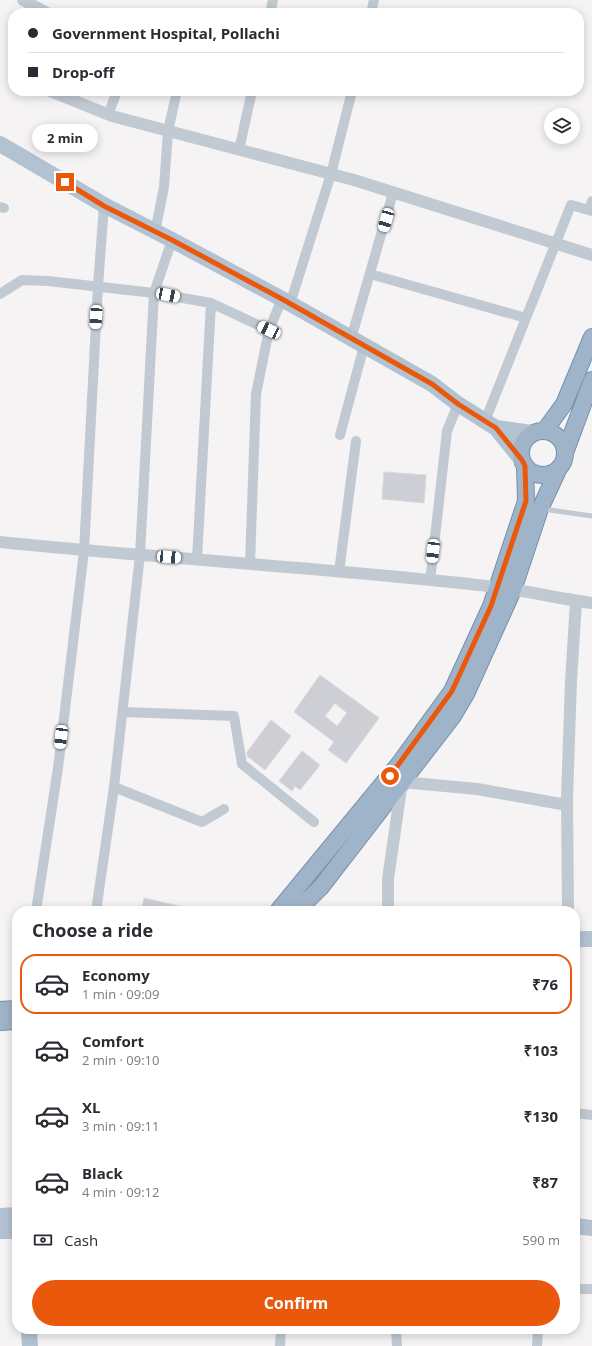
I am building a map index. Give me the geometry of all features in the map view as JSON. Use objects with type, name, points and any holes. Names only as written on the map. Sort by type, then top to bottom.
[{"type":"highway","points":[[282,906],[398,764],[452,691],[491,606],[505,589],[526,501],[521,453],[522,446],[525,439],[538,432],[564,404],[592,337]]},
{"type":"highway","points":[[302,906],[320,887],[402,782],[453,716],[466,694],[505,589],[558,470],[563,464],[566,450],[592,380]]},
{"type":"highway","points":[[538,432],[552,432],[563,442],[566,450]]},
{"type":"highway","points":[[523,463],[530,471],[537,475],[544,476],[552,474],[558,470]]},
{"type":"highway","points":[[0,1010],[12,1009]]},
{"type":"highway","points":[[0,1022],[12,1021]]},
{"type":"main road","points":[[0,144],[104,206],[172,240],[432,384],[458,404],[491,425],[523,463]]},
{"type":"main road","points":[[491,425],[538,432]]},
{"type":"main road","points":[[580,939],[592,939]]},
{"type":"main road","points":[[0,1216],[12,1215]]},
{"type":"main road","points":[[580,1227],[592,1228]]},
{"type":"main road","points":[[0,1232],[12,1231]]},
{"type":"main road","points":[[29,1334],[30,1346]]},
{"type":"street","points":[[23,0],[38,8]]},
{"type":"street","points":[[62,96],[108,115],[331,174],[592,254]]},
{"type":"street","points":[[108,115],[115,96]]},
{"type":"street","points":[[155,232],[164,187],[168,131],[177,96]]},
{"type":"street","points":[[239,150],[251,96]]},
{"type":"street","points":[[250,564],[256,394],[269,330],[286,302],[331,174],[351,96]]},
{"type":"street","points":[[340,435],[370,274],[393,193]]},
{"type":"street","points":[[491,425],[526,318],[571,205],[591,208]]},
{"type":"street","points":[[37,906],[58,768],[84,551],[98,286],[104,206]]},
{"type":"street","points":[[97,906],[114,787],[140,555],[154,293],[172,240]]},
{"type":"street","points":[[370,274],[526,318]]},
{"type":"street","points":[[0,294],[22,280],[98,286],[154,293],[211,303],[269,330]]},
{"type":"street","points":[[197,559],[211,303]]},
{"type":"street","points":[[430,581],[447,431],[458,404]]},
{"type":"street","points":[[339,572],[356,441]]},
{"type":"street","points":[[0,542],[84,551],[197,559],[430,581],[505,589],[592,603]]},
{"type":"street","points":[[568,906],[567,805],[571,681],[576,601]]},
{"type":"street","points":[[123,712],[234,716],[242,764],[314,822]]},
{"type":"street","points":[[388,906],[388,879],[402,782],[477,789],[567,805]]},
{"type":"street","points":[[114,787],[202,822],[224,809]]},
{"type":"street","points":[[580,1114],[592,1115]]},
{"type":"street","points":[[580,1289],[592,1289]]},
{"type":"street","points":[[280,1334],[280,1346]]},
{"type":"street","points":[[396,1334],[397,1346]]},
{"type":"street","points":[[537,1346],[538,1334]]},
{"type":"lane","points":[[540,509],[592,516]]},
{"type":"building","points":[[384,472],[426,475],[424,503],[382,499]]},
{"type":"building","points":[[320,675],[379,718],[346,763],[328,750],[334,742],[294,712]],"holes":[[[335,703],[347,713],[337,726],[325,716]]]},
{"type":"building","points":[[271,720],[291,736],[265,770],[247,756],[247,752]]},
{"type":"building","points":[[302,751],[320,765],[300,790],[295,786],[292,791],[279,781]]},
{"type":"building","points":[[144,898],[178,906],[142,906]]},
{"type":"route","points":[[65,182],[104,206],[172,240],[282,299],[432,384],[458,404],[496,428],[522,460],[525,466],[526,501],[491,606],[452,691],[390,776]]}]
